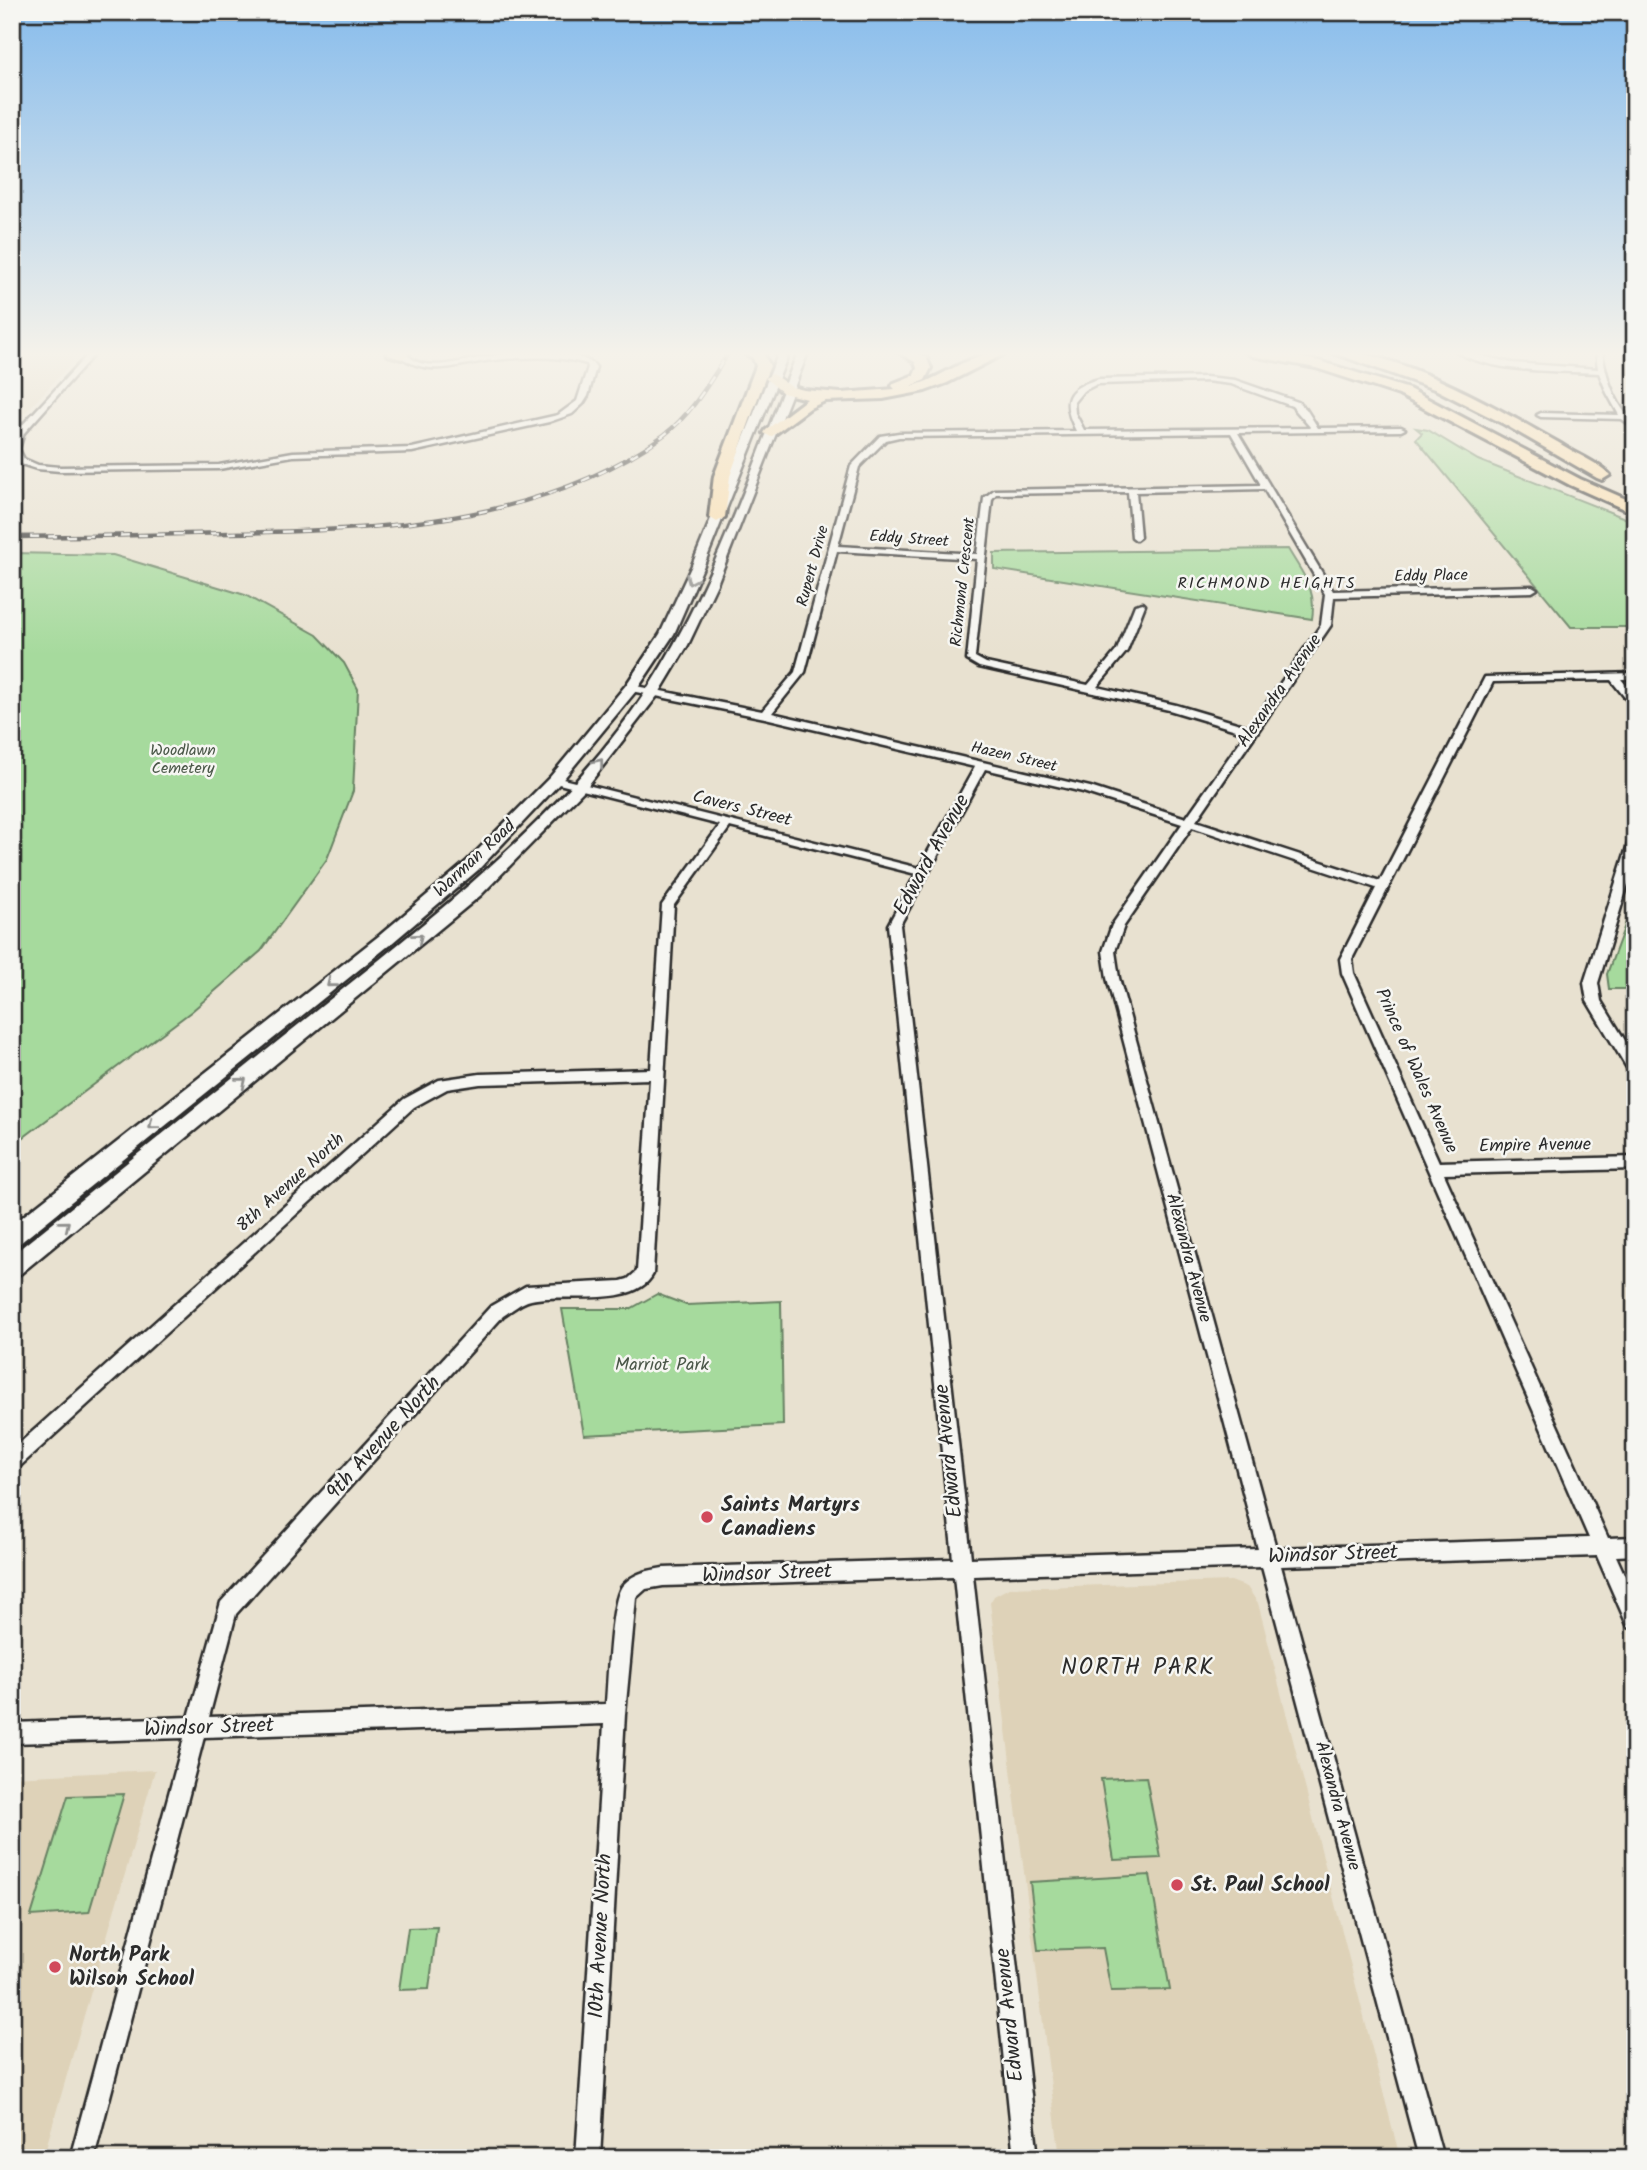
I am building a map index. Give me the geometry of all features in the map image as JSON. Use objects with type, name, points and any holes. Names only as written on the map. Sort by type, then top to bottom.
[{"type":"highway","points":[[716,516],[722,477],[731,453]]},
{"type":"highway","points":[[1520,453],[1635,509]]},
{"type":"highway","points":[[1556,453],[1607,478],[1564,453]]},
{"type":"main road","name":"Warman Road","points":[[12,1237],[386,939],[472,866],[555,780],[631,688],[667,634],[741,453]]},
{"type":"main road","name":"Warman Road","points":[[12,1268],[465,899],[581,785],[653,692],[711,584],[763,453]]},
{"type":"street","points":[[17,453],[21,461],[37,467],[60,469],[219,467],[312,453]]},
{"type":"street","name":"Rupert Drive","points":[[765,715],[800,672],[855,466],[868,453]]},
{"type":"street","points":[[1246,453],[1330,594]]},
{"type":"street","name":"Richmond Crescent","points":[[1251,731],[1172,707],[983,666],[970,658],[988,498],[994,492],[1265,487]]},
{"type":"street","points":[[1132,489],[1136,537]]},
{"type":"street","name":"Eddy Street","points":[[835,548],[981,557]]},
{"type":"street","name":"Eddy Place","points":[[1330,594],[1532,589]]},
{"type":"street","name":"Alexandra Avenue","points":[[1330,594],[1326,625],[1118,925],[1109,951],[1113,978],[1431,2158]]},
{"type":"street","points":[[1090,689],[1122,650],[1140,605]]},
{"type":"street","points":[[1613,676],[1635,703]]},
{"type":"street","name":"Prince of Wales Avenue","points":[[1635,676],[1489,679],[1346,959],[1348,972],[1635,1620]]},
{"type":"street","name":"Hazen Street","points":[[631,688],[765,715],[1086,789],[1383,886]]},
{"type":"street","name":"Edward Avenue","points":[[981,766],[894,925],[1026,2158]]},
{"type":"street","name":"Cavers Street","points":[[555,780],[921,872]]},
{"type":"street","name":"9th Avenue North","points":[[82,2158],[228,1609],[497,1311],[526,1293],[621,1288],[633,1285],[645,1274],[668,905],[727,823]]},
{"type":"street","points":[[1635,842],[1591,983],[1594,1001],[1635,1069]]},
{"type":"street","name":"8th Avenue North","points":[[12,1462],[409,1103],[444,1084],[480,1079],[656,1074]]},
{"type":"street","name":"Empire Avenue","points":[[1437,1168],[1635,1163]]},
{"type":"street","name":"Windsor Street","points":[[12,1733],[615,1714],[628,1593],[642,1581],[663,1577],[1635,1546]]},
{"type":"street","name":"10th Avenue North","points":[[588,2158],[615,1714]]},
{"type":"shaded area","name":"St. Paul School","points":[[1231,1581],[1247,1587],[1258,1603],[1400,2158],[1060,2158],[990,1603],[994,1596],[1009,1588]]},
{"type":"shaded area","name":"North Park Wilson School","points":[[155,1770],[43,2158],[12,2158],[12,1777]]},
{"type":"green space","points":[[1428,453],[1467,453],[1635,522],[1635,627],[1571,627]]},
{"type":"green space","points":[[1288,549],[1311,590],[1312,619],[994,569],[994,553]]},
{"type":"green space","name":"Woodlawn Cemetery","points":[[12,553],[113,555],[245,595],[317,635],[344,663],[358,689],[353,791],[327,859],[261,951],[192,1011],[12,1146]]},
{"type":"green space","points":[[1635,898],[1635,989],[1609,989],[1607,974]]},
{"type":"green space","name":"Marriot Park","points":[[657,1294],[686,1305],[781,1301],[783,1425],[584,1435],[562,1309],[630,1309]]},
{"type":"green space","points":[[1146,1777],[1161,1858],[1114,1860],[1101,1779]]},
{"type":"green space","points":[[124,1794],[89,1912],[31,1916],[68,1796]]},
{"type":"green space","points":[[1150,1875],[1170,1990],[1111,1991],[1103,1948],[1038,1950],[1030,1882]]},
{"type":"green space","points":[[437,1927],[429,1989],[399,1990],[408,1928]]},
{"type":"railway","points":[[12,537],[286,532],[456,517],[511,505],[565,488],[616,465],[635,453]]},
{"type":"place","name":"Saints Martyrs Canadiens","points":[[707,1517]]},
{"type":"place","name":"St. Paul School","points":[[1177,1885]]},
{"type":"place","name":"North Park Wilson School","points":[[55,1967]]},
{"type":"district","name":"RICHMOND HEIGHTS","points":[[1267,583]]},
{"type":"district","name":"NORTH PARK","points":[[1138,1668]]}]
